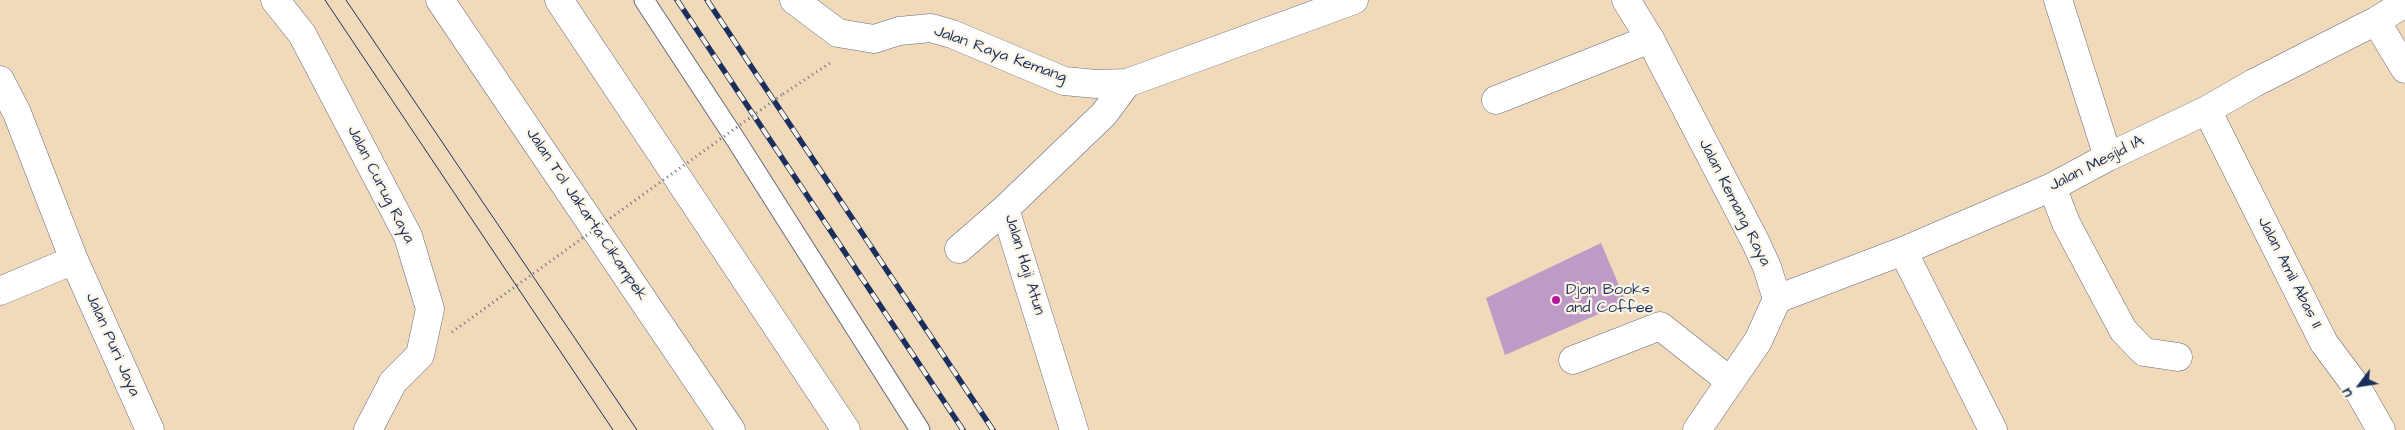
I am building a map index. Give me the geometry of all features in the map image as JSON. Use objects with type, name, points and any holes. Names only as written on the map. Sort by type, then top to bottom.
[{"type":"main road","name":"Jalan Curug Raya","points":[[276,0],[302,34],[408,236],[430,309],[420,356],[393,382],[368,430]]},
{"type":"main road","name":"Jalan Tol Jakarta–Cikampek","points":[[440,0],[731,430]]},
{"type":"main road","points":[[559,0],[846,430]]},
{"type":"main road","name":"Jalan Raya Kemang","points":[[794,0],[838,33],[874,39],[899,31],[930,28],[952,34],[1064,81],[1096,84],[1127,83],[1354,0]]},
{"type":"main road","name":"Jalan Kemang Raya","points":[[1626,0],[1650,40],[1756,242],[1767,267],[1777,299]]},
{"type":"main road","points":[[2058,0],[2108,157]]},
{"type":"main road","name":"Jalan Mesjid 1A","points":[[1777,299],[1903,251],[2052,187],[2108,157],[2207,110],[2254,83],[2376,21],[2405,2]]},
{"type":"main road","points":[[2376,21],[2405,70]]},
{"type":"main road","points":[[1496,100],[1650,40]]},
{"type":"main road","name":"Jalan Puri Jaya","points":[[0,80],[8,116],[150,430]]},
{"type":"main road","name":"Jalan Haji Atun","points":[[1074,430],[1005,209],[1104,114],[1127,83]]},
{"type":"main road","name":"Jalan Amil Abas II","points":[[2207,110],[2324,343],[2356,386],[2381,430]]},
{"type":"main road","points":[[2052,187],[2066,222],[2123,330],[2144,352],[2178,357]]},
{"type":"main road","points":[[959,249],[1005,209]]},
{"type":"main road","points":[[1903,251],[1993,430]]},
{"type":"main road","points":[[0,291],[74,260]]},
{"type":"main road","points":[[1697,430],[1758,341],[1777,299]]},
{"type":"main road","points":[[1573,360],[1660,326],[1730,381]]},
{"type":"lane","points":[[644,0],[736,140],[920,430]]},
{"type":"path","points":[[452,332],[783,94],[845,54],[874,39]]},
{"type":"building","name":"Djon Books and Coffee","points":[[1601,243],[1626,302],[1505,355],[1486,298]]},
{"type":"tram line","points":[[325,0],[613,430]]},
{"type":"tram line","points":[[346,0],[637,430]]},
{"type":"railway","points":[[677,0],[963,430]]},
{"type":"railway","points":[[707,0],[993,430]]},
{"type":"place","name":"Djon Books and Coffee","points":[[1556,300]]}]
